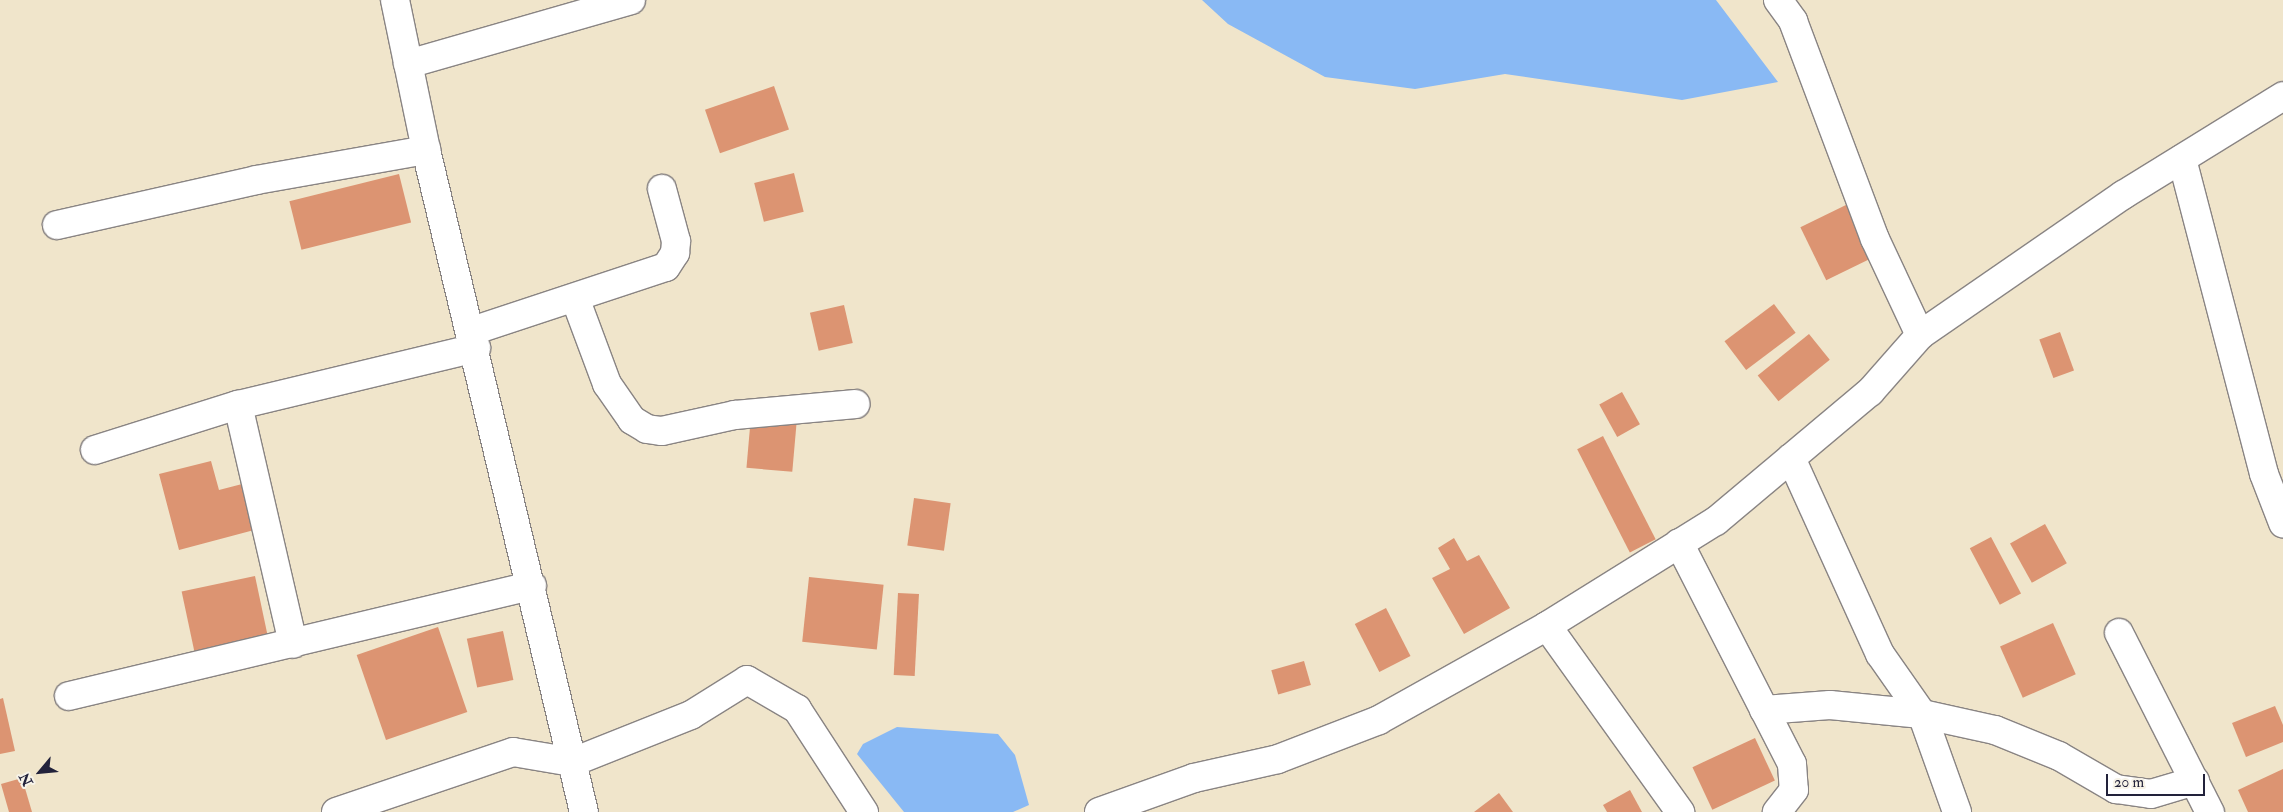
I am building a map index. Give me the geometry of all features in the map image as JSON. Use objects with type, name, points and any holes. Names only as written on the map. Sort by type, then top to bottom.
[{"type":"street","points":[[395,0],[426,150],[474,339],[584,812]]},
{"type":"street","points":[[408,64],[631,0]]},
{"type":"street","points":[[1778,0],[1793,21],[1875,239],[1920,335]]},
{"type":"street","points":[[1099,812],[1194,778],[1278,759],[1379,720],[1547,626],[1716,521],[1870,392],[1920,335],[2122,195],[2182,160],[2283,96]]},
{"type":"street","points":[[57,225],[256,180],[426,150]]},
{"type":"street","points":[[2182,160],[2264,474],[2283,523]]},
{"type":"street","points":[[95,450],[238,405],[474,339],[575,298],[658,271],[672,261],[676,241],[662,189]]},
{"type":"street","points":[[575,298],[607,384],[632,420],[647,429],[662,431],[735,415],[855,404]]},
{"type":"street","points":[[238,405],[293,644]]},
{"type":"street","points":[[1791,458],[1880,654],[1922,714],[1957,812]]},
{"type":"street","points":[[1678,543],[1764,710],[1796,781],[1789,801],[1777,812]]},
{"type":"street","points":[[69,696],[532,586]]},
{"type":"street","points":[[1547,626],[1680,812]]},
{"type":"street","points":[[2119,633],[2210,812]]},
{"type":"street","points":[[336,812],[513,752],[573,762],[691,715],[747,680],[797,709],[864,812]]},
{"type":"street","points":[[1764,710],[1830,705],[1922,714],[1995,730],[2059,756],[2116,789],[2151,794],[2195,781]]},
{"type":"water","points":[[1202,0],[1716,0],[1778,82],[1682,100],[1505,74],[1415,89],[1325,77],[1228,24]]},
{"type":"water","points":[[897,727],[998,734],[1015,755],[1029,805],[1013,812],[904,812],[857,754],[863,744]]},
{"type":"building","points":[[774,86],[789,129],[720,153],[705,110]]},
{"type":"building","points":[[794,173],[804,212],[764,222],[754,183]]},
{"type":"building","points":[[399,174],[411,223],[301,250],[289,201]]},
{"type":"building","points":[[1848,204],[1874,257],[1826,280],[1800,227]]},
{"type":"building","points":[[1774,304],[1796,333],[1746,370],[1724,341]]},
{"type":"building","points":[[844,305],[853,343],[819,351],[810,313]]},
{"type":"building","points":[[2060,332],[2074,371],[2053,378],[2039,340]]},
{"type":"building","points":[[1809,334],[1830,360],[1778,401],[1758,376]]},
{"type":"building","points":[[1622,392],[1640,424],[1617,437],[1599,405]]},
{"type":"building","points":[[751,416],[797,420],[792,472],[746,468]]},
{"type":"building","points":[[1603,436],[1656,539],[1630,553],[1577,449]]},
{"type":"building","points":[[211,461],[219,490],[246,483],[258,529],[179,550],[159,474]]},
{"type":"building","points":[[914,498],[951,503],[944,551],[907,546]]},
{"type":"building","points":[[2045,524],[2067,563],[2032,583],[2010,543]]},
{"type":"building","points":[[1991,537],[2021,594],[2000,605],[1970,548]]},
{"type":"building","points":[[1454,538],[1467,561],[1479,555],[1510,608],[1464,634],[1432,578],[1450,569],[1438,548]]},
{"type":"building","points":[[255,576],[268,637],[195,652],[182,592]]},
{"type":"building","points":[[809,577],[884,585],[877,649],[802,642]]},
{"type":"building","points":[[898,593],[919,594],[915,676],[894,675]]},
{"type":"building","points":[[1386,608],[1411,656],[1379,672],[1355,624]]},
{"type":"building","points":[[2053,623],[2076,674],[2023,698],[2000,647]]},
{"type":"building","points":[[438,627],[467,712],[386,740],[357,655]]},
{"type":"building","points":[[503,631],[513,680],[477,688],[467,639]]},
{"type":"building","points":[[1304,661],[1311,685],[1278,694],[1271,670]]},
{"type":"building","points":[[3,698],[15,751],[0,754],[0,699]]},
{"type":"building","points":[[2275,706],[2283,725],[2283,742],[2246,757],[2232,723]]},
{"type":"building","points":[[1755,738],[1775,781],[1712,810],[1692,767]]},
{"type":"building","points":[[2283,769],[2283,812],[2248,812],[2238,790]]},
{"type":"building","points":[[22,778],[32,812],[9,812],[1,784]]},
{"type":"building","points":[[1630,790],[1642,812],[1607,812],[1603,805]]},
{"type":"building","points":[[1499,793],[1513,812],[1474,812]]}]
